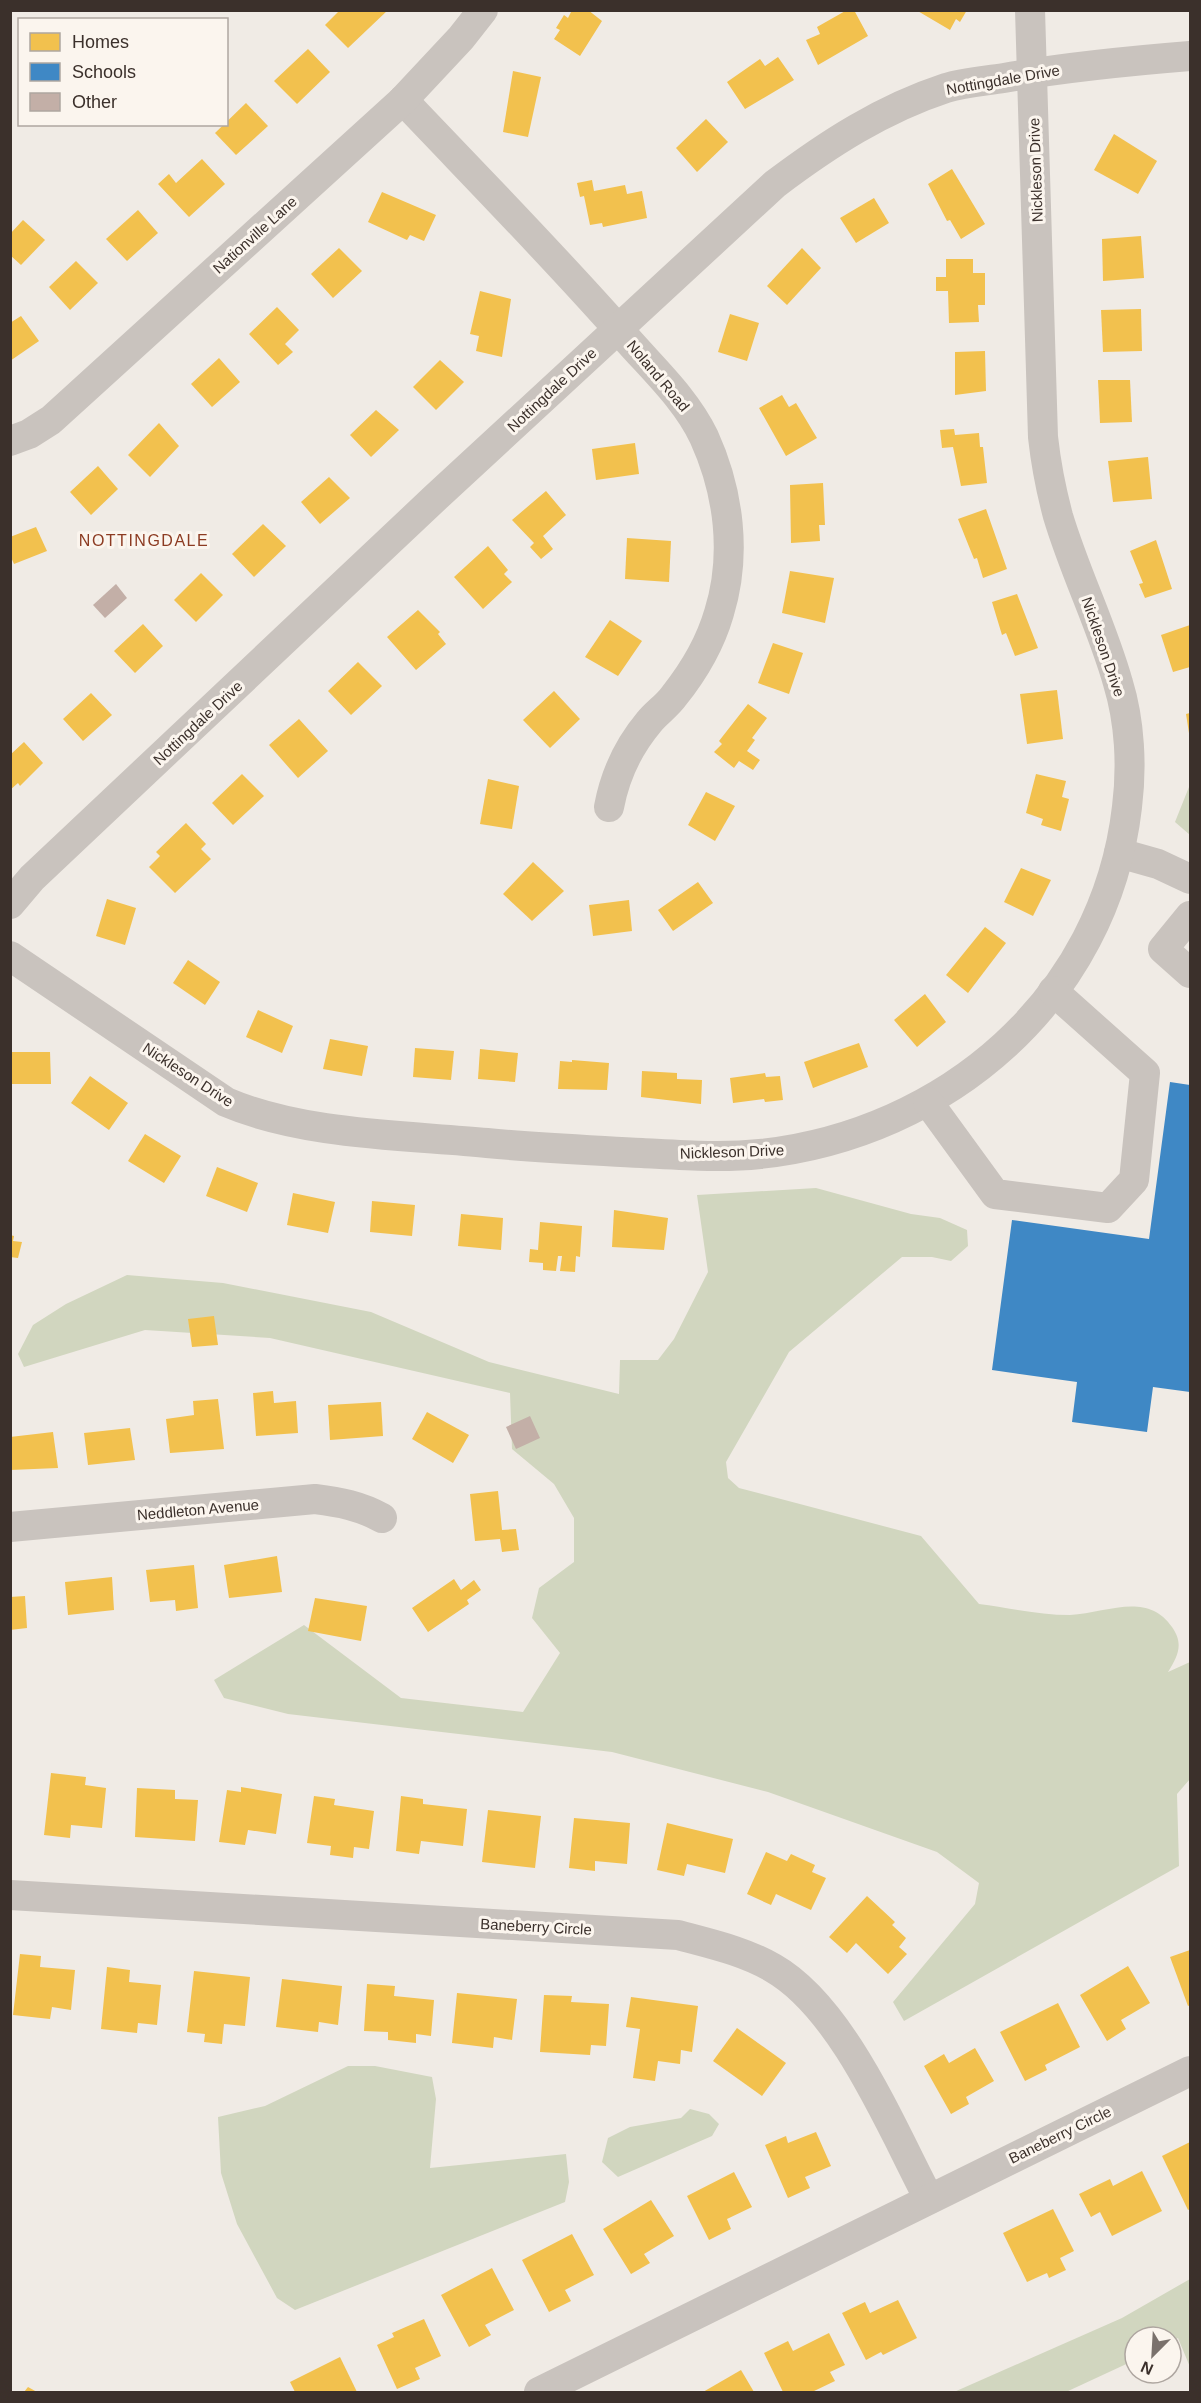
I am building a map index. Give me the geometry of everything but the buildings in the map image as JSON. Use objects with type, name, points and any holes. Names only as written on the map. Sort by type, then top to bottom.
[{"type":"street","name":"Nationville Lane","points":[[10,441],[28,434],[51,420],[403,100],[461,38],[483,10]]},
{"type":"street","name":"Nickleson Drive","points":[[10,956],[226,1102],[257,1115],[283,1122],[542,1148],[716,1156],[795,1149],[841,1138],[898,1117],[928,1102],[966,1079],[1009,1042],[1053,991],[1087,937],[1102,903],[1119,852],[1127,807],[1129,763],[1126,718],[1119,683],[1058,515],[1047,472],[1043,437],[1030,10]]},
{"type":"street","name":"Nottingdale Drive","points":[[10,904],[32,878],[618,329],[775,184],[817,152],[861,125],[909,102],[948,87],[1032,73],[1191,56]]},
{"type":"street","name":"Noland Road","points":[[403,100],[618,329],[684,404],[703,435],[722,486],[729,540],[727,576],[720,612],[710,639],[687,680],[632,744],[621,766],[609,807]]},
{"type":"street","points":[[1119,852],[1158,864],[1191,879]]},
{"type":"street","points":[[1191,916],[1163,950],[1191,973]]},
{"type":"street","points":[[928,1102],[995,1194],[1108,1208],[1134,1180],[1145,1073],[1053,991]]},
{"type":"street","name":"Neddleton Avenue","points":[[10,1527],[315,1499],[344,1502],[382,1518]]},
{"type":"street","name":"Baneberry Circle","points":[[10,1895],[678,1935],[746,1954],[775,1969],[817,2005],[848,2045],[929,2199]]},
{"type":"street","name":"Baneberry Circle","points":[[539,2392],[1191,2071]]},
{"type":"green space","points":[[1190,787],[1190,835],[1175,822]]},
{"type":"green space","points":[[816,1188],[911,1214],[940,1218],[967,1230],[968,1246],[951,1261],[932,1257],[902,1257],[789,1352],[726,1462],[728,1478],[739,1488],[921,1536],[979,1604],[1059,1615],[1126,1607],[1151,1610],[1162,1616],[1172,1627],[1178,1639],[1177,1655],[1168,1672],[1190,1662],[1190,1779],[1177,1794],[1179,1866],[904,2021],[893,2002],[975,1904],[979,1883],[937,1852],[768,1792],[612,1752],[288,1714],[224,1698],[214,1680],[304,1625],[401,1698],[523,1712],[560,1653],[532,1618],[539,1588],[574,1562],[574,1518],[554,1484],[512,1449],[510,1393],[270,1338],[145,1330],[24,1367],[18,1354],[33,1325],[66,1304],[127,1275],[223,1283],[371,1312],[489,1362],[619,1394],[620,1360],[658,1360],[674,1339],[708,1272],[697,1195]]},
{"type":"green space","points":[[348,2066],[375,2066],[432,2077],[436,2099],[430,2168],[566,2154],[569,2182],[565,2202],[295,2310],[277,2298],[237,2224],[221,2173],[218,2117],[265,2106]]},
{"type":"green space","points":[[690,2109],[709,2114],[719,2124],[712,2136],[618,2177],[602,2162],[608,2138],[630,2127],[681,2118]]},
{"type":"green space","points":[[1190,2279],[1190,2367],[1183,2350],[1183,2325],[1123,2325],[1123,2366],[1066,2392],[954,2392],[1122,2318]]},
{"type":"district","name":"NOTTINGDALE","points":[[144,540]]}]
